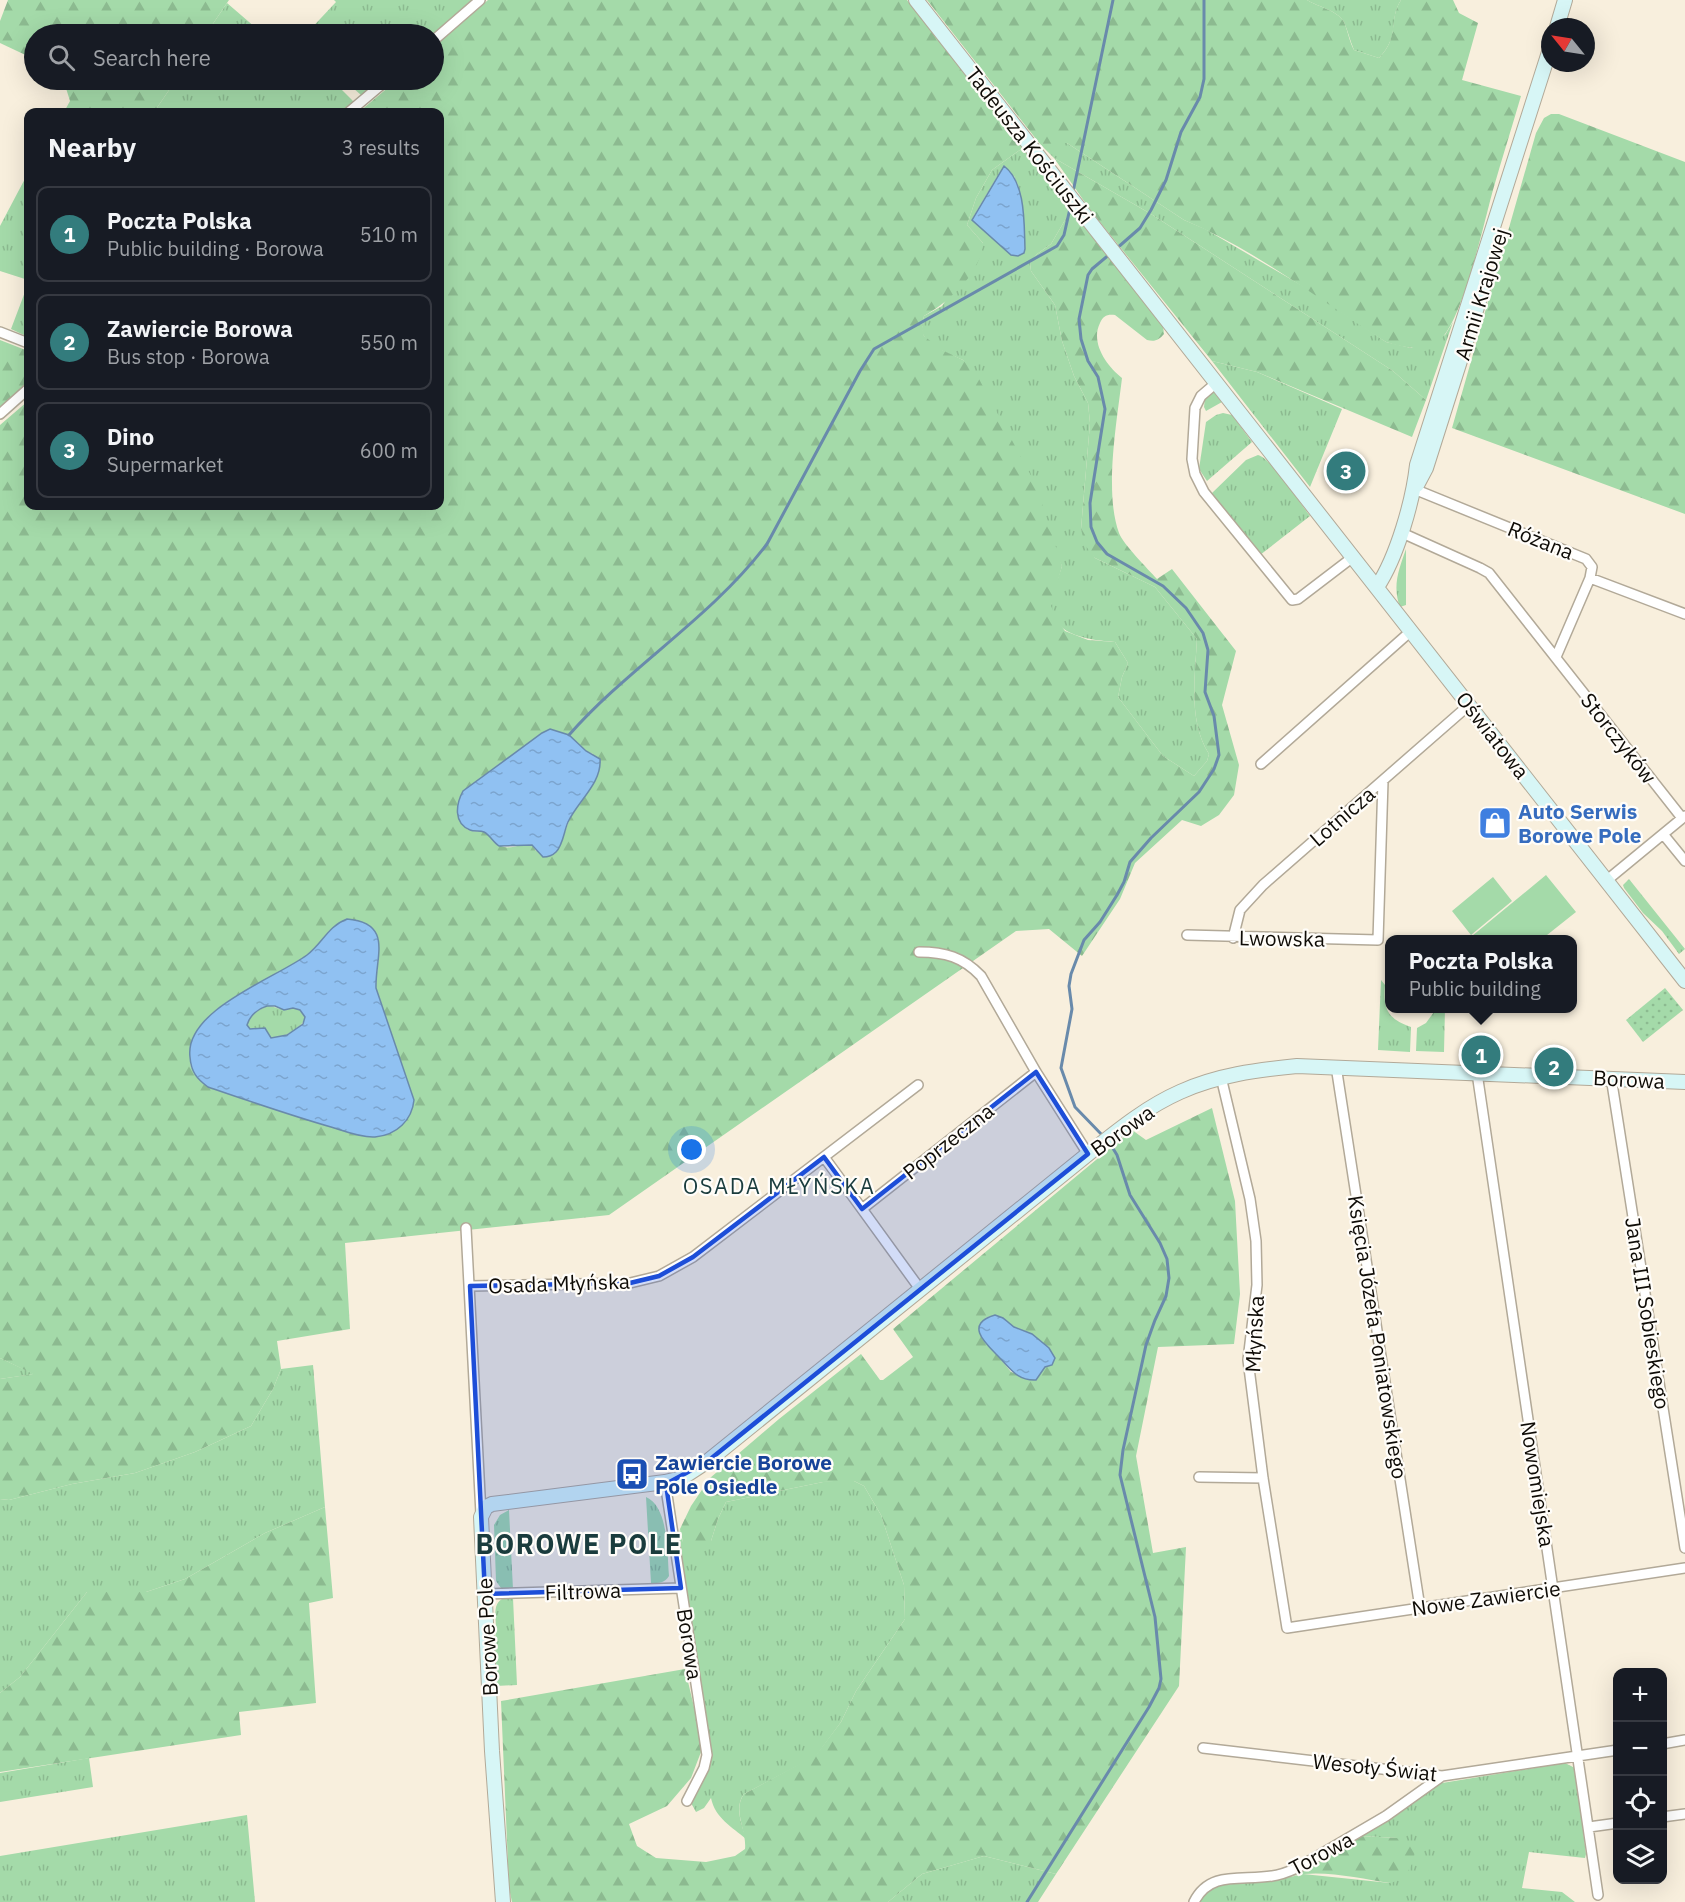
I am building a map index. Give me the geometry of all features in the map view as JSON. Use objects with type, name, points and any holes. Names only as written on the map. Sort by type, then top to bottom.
[{"type":"street","points":[[444,31],[480,0]]},
{"type":"street","name":"Tadeusza Kościuszki","points":[[916,0],[1144,290]]},
{"type":"street","points":[[1560,18],[1565,0]]},
{"type":"street","name":"Armii Krajowej","points":[[1377,587],[1390,565],[1414,489],[1420,454],[1544,72]]},
{"type":"street","points":[[354,108],[375,90]]},
{"type":"street","name":"Oświatowa","points":[[1144,290],[1215,384],[1685,981]]},
{"type":"street","points":[[0,332],[24,341]]},
{"type":"street","points":[[1215,384],[1201,396],[1195,408],[1192,459],[1198,482],[1211,501],[1292,600],[1298,599],[1353,557]]},
{"type":"street","points":[[0,414],[24,393]]},
{"type":"street","name":"Różana","points":[[1414,489],[1586,559],[1592,567],[1590,578],[1685,614]]},
{"type":"street","name":"Storczyków","points":[[1400,532],[1489,573],[1684,817]]},
{"type":"street","points":[[1556,657],[1590,578]]},
{"type":"street","points":[[1261,764],[1411,632]]},
{"type":"street","name":"Lotnicza","points":[[1233,938],[1240,910],[1263,885],[1469,705]]},
{"type":"street","name":"Lwowska","points":[[1186,935],[1378,940],[1383,781]]},
{"type":"street","points":[[1606,880],[1684,817]]},
{"type":"street","points":[[1663,834],[1685,861]]},
{"type":"street","points":[[919,952],[936,952],[953,956],[968,964],[981,976],[1036,1072],[1093,1150]]},
{"type":"street","name":"Borowa","points":[[481,1517],[484,1508],[492,1504],[682,1478],[708,1461],[1110,1136],[1137,1116],[1180,1092],[1221,1077],[1297,1066],[1336,1066],[1685,1082]]},
{"type":"street","name":"Księcia Józefa Poniatowskiego","points":[[1336,1066],[1420,1608]]},
{"type":"street","name":"Poprzeczna","points":[[862,1209],[1036,1072]]},
{"type":"street","name":"Nowomiejska","points":[[1477,1073],[1598,1895]]},
{"type":"street","name":"Młyńska","points":[[1221,1077],[1250,1199],[1256,1241],[1257,1285],[1248,1360],[1263,1478],[1287,1628]]},
{"type":"street","name":"Jana III Sobieskiego","points":[[1611,1077],[1685,1548]]},
{"type":"street","name":"Osada Młyńska","points":[[470,1286],[630,1283],[658,1276],[693,1257],[918,1085]]},
{"type":"street","points":[[824,1157],[920,1289]]},
{"type":"street","name":"Borowe Pole","points":[[466,1228],[492,1751],[503,1902]]},
{"type":"street","points":[[1199,1477],[1263,1478]]},
{"type":"street","name":"Borowa","points":[[665,1482],[707,1755],[704,1768],[687,1801]]},
{"type":"street","name":"Nowe Zawiercie","points":[[1287,1628],[1685,1568]]},
{"type":"street","name":"Filtrowa","points":[[485,1594],[681,1588]]},
{"type":"street","points":[[1667,1742],[1685,1740]]},
{"type":"street","name":"Wesoły Świat","points":[[1203,1748],[1442,1776],[1613,1751]]},
{"type":"street","name":"Torowa","points":[[1194,1902],[1208,1884],[1218,1880],[1272,1876],[1287,1873],[1299,1867],[1386,1816],[1442,1776]]},
{"type":"street","points":[[1667,1816],[1685,1814]]},
{"type":"street","points":[[1589,1827],[1613,1824]]},
{"type":"highlighted area","points":[[1036,1072],[1088,1154],[708,1461],[666,1484],[681,1588],[485,1594],[470,1286],[630,1283],[659,1276],[693,1257],[824,1157],[862,1209]]},
{"type":"green space","points":[[8,0],[229,0],[213,24],[24,24],[24,54],[0,43],[0,21]]},
{"type":"green space","points":[[334,0],[472,0],[444,24],[315,24],[336,2]]},
{"type":"green space","points":[[488,0],[907,0],[1024,147],[992,170],[976,198],[967,225],[983,243],[981,254],[962,286],[924,316],[922,327],[924,336],[942,350],[963,360],[979,379],[1036,485],[1062,566],[1051,606],[1056,619],[1065,631],[1088,640],[1115,642],[1128,663],[1122,677],[1118,697],[1163,756],[1194,776],[1207,761],[1209,754],[1202,741],[1195,713],[1194,683],[1197,639],[1155,587],[1095,558],[1085,545],[1081,529],[1090,423],[1088,403],[1074,376],[1062,341],[1055,305],[1031,271],[1030,263],[1037,254],[1051,244],[1072,208],[1163,326],[1164,334],[1160,338],[1155,341],[1147,340],[1115,315],[1110,315],[1102,319],[1097,331],[1102,354],[1122,378],[1113,456],[1112,498],[1121,538],[1157,579],[1172,569],[1236,651],[1222,705],[1239,765],[1234,795],[1219,815],[1201,826],[1182,820],[1135,863],[1120,899],[1082,956],[1049,929],[1016,931],[609,1215],[345,1243],[350,1329],[277,1341],[281,1369],[273,1389],[251,1426],[195,1452],[135,1473],[72,1484],[9,1500],[0,1499],[0,1379],[33,1374],[0,1358],[0,425],[24,404],[24,510],[444,510],[444,108],[364,108],[385,90],[444,90],[444,38]],"holes":[[[550,730],[569,735],[586,751],[593,754],[593,784],[570,818],[561,843],[536,851],[532,845],[504,847],[498,845],[484,832],[466,829],[459,814],[459,801],[463,791],[542,733]],[[330,930],[378,938],[376,988],[414,1100],[191,1068],[192,1046],[200,1027],[214,1012],[231,999],[308,954]]]},
{"type":"green space","points":[[927,0],[1307,0],[1341,18],[1354,50],[1379,58],[1392,36],[1397,7],[1401,0],[1453,0],[1459,13],[1478,23],[1462,80],[1521,96],[1472,270],[1448,330],[1439,341],[1427,347],[1406,347],[1386,342],[1262,261],[1211,232],[1184,220],[1067,143],[1040,144]]},
{"type":"green space","points":[[1307,0],[1401,0],[1395,14],[1390,42],[1379,58],[1354,50],[1341,18]]},
{"type":"green space","points":[[227,3],[251,24],[213,24]]},
{"type":"green space","points":[[67,90],[169,90],[157,108],[66,108],[70,101]]},
{"type":"green space","points":[[169,90],[342,90],[354,102],[347,108],[157,108]]},
{"type":"green space","points":[[355,90],[368,90],[361,95]]},
{"type":"green space","points":[[1551,114],[1559,114],[1685,162],[1685,514],[1452,428],[1536,133],[1544,118]]},
{"type":"green space","points":[[1067,143],[1184,220],[1205,229],[1306,288],[1386,342],[1411,348],[1445,335],[1453,322],[1426,400],[1393,371],[1151,214],[1054,158],[1040,144]]},
{"type":"green space","points":[[1024,147],[1072,208],[1051,244],[1037,254],[1030,263],[1031,271],[1055,305],[1062,341],[1074,376],[1088,403],[1090,423],[1081,529],[1095,558],[1155,587],[1197,639],[1194,683],[1195,713],[1202,741],[1209,754],[1207,761],[1194,776],[1163,756],[1118,697],[1122,677],[1128,663],[1115,642],[1076,635],[1059,625],[1054,617],[1051,603],[1062,566],[963,360],[936,347],[923,334],[924,316],[942,306],[983,243],[967,225],[976,198],[992,170]],"holes":[[[1014,176],[1019,188],[1025,249],[1024,253],[1018,256],[1011,255],[972,219],[997,177]]]},
{"type":"green space","points":[[1054,158],[1151,214],[1393,371],[1426,400],[1412,437],[1257,372],[1212,361],[1091,211]]},
{"type":"green space","points":[[24,181],[24,279],[0,271],[0,226]]},
{"type":"green space","points":[[24,295],[24,335],[11,329]]},
{"type":"green space","points":[[0,340],[24,349],[24,390],[0,411]]},
{"type":"green space","points":[[1212,361],[1257,372],[1342,409],[1310,487]]},
{"type":"green space","points":[[1213,391],[1222,402],[1206,411],[1205,398]]},
{"type":"green space","points":[[1223,413],[1232,415],[1252,442],[1207,481],[1199,469],[1206,422]]},
{"type":"green space","points":[[1258,455],[1278,472],[1310,516],[1260,555],[1211,494],[1246,460]]},
{"type":"green space","points":[[1406,549],[1406,605],[1400,607],[1397,585]]},
{"type":"green space","points":[[1546,875],[1576,912],[1547,935],[1473,935]]},
{"type":"green space","points":[[1493,877],[1512,901],[1471,935],[1452,911]]},
{"type":"green space","points":[[1629,879],[1685,949],[1679,954],[1624,888],[1623,885]]},
{"type":"green space","points":[[1381,980],[1385,985],[1385,1013],[1389,1013],[1411,1027],[1410,1052],[1378,1050]]},
{"type":"green space","points":[[1665,988],[1683,1010],[1643,1042],[1626,1020]]},
{"type":"green space","points":[[267,1006],[301,1010],[306,1017],[292,1032],[271,1038],[263,1028],[250,1029],[247,1025],[255,1013]]},
{"type":"green space","points":[[1433,1013],[1445,1013],[1444,1052],[1416,1051],[1417,1028],[1426,1023]]},
{"type":"green space","points":[[1212,1108],[1235,1201],[1240,1294],[1234,1344],[1158,1347],[1136,1456],[1153,1553],[1186,1547],[1179,1686],[1056,1874],[984,1856],[922,1874],[888,1902],[512,1902],[509,1888],[501,1701],[685,1669],[698,1724],[701,1752],[691,1778],[667,1806],[629,1824],[637,1846],[656,1858],[706,1862],[735,1856],[745,1849],[739,1807],[744,1794],[816,1755],[841,1722],[856,1691],[905,1619],[904,1585],[881,1515],[864,1486],[854,1481],[823,1482],[726,1502],[711,1541],[701,1549],[693,1548],[683,1542],[680,1529],[691,1506],[710,1478],[779,1419],[861,1354],[880,1380],[913,1357],[893,1329],[1132,1130],[1146,1140]],"holes":[[[995,1315],[1014,1327],[1032,1334],[1049,1348],[1045,1367],[1036,1380],[1011,1372],[999,1357],[985,1318]]]},
{"type":"green space","points":[[0,1358],[34,1374],[0,1379]]},
{"type":"green space","points":[[313,1365],[325,1507],[265,1533],[185,1579],[146,1592],[87,1592],[20,1677],[0,1693],[0,1499],[9,1500],[72,1484],[135,1473],[195,1452],[251,1426],[273,1389],[281,1369]]},
{"type":"green space","points":[[854,1481],[864,1486],[881,1515],[904,1585],[905,1619],[856,1691],[841,1722],[816,1756],[744,1794],[739,1810],[746,1839],[720,1817],[711,1798],[704,1808],[696,1812],[690,1801],[710,1763],[678,1541],[680,1529],[683,1542],[711,1541],[726,1502],[823,1482]]},
{"type":"green space","points":[[646,1497],[654,1502],[659,1510],[667,1544],[669,1576],[659,1583],[651,1583]]},
{"type":"green space","points":[[325,1507],[333,1598],[309,1603],[316,1703],[239,1712],[241,1735],[0,1772],[0,1693],[20,1677],[87,1592],[146,1592],[185,1579],[265,1533]]},
{"type":"green space","points":[[509,1510],[513,1589],[501,1588],[496,1581],[494,1525],[500,1515]]},
{"type":"green space","points":[[504,1598],[513,1598],[517,1685],[496,1686],[496,1610],[499,1601]]},
{"type":"green space","points":[[89,1758],[93,1787],[0,1802],[0,1773]]},
{"type":"green space","points":[[1565,1763],[1575,1768],[1585,1858],[1529,1852],[1522,1888],[1562,1892],[1575,1902],[1199,1902],[1206,1893],[1220,1885],[1273,1881],[1303,1874],[1390,1883],[1397,1838],[1361,1836],[1436,1784]]},
{"type":"green space","points":[[247,1815],[255,1902],[0,1902],[0,1856]]},
{"type":"green space","points":[[1361,1836],[1397,1838],[1415,1849],[1413,1861],[1405,1875],[1390,1883],[1328,1874],[1293,1876],[1349,1845]]},
{"type":"green space","points":[[984,1856],[1056,1874],[1038,1902],[888,1902],[922,1874]]},
{"type":"water","points":[[1004,166],[1016,182],[1024,216],[1025,249],[1024,253],[1018,256],[1011,255],[972,220]]},
{"type":"water","points":[[550,729],[569,735],[586,751],[600,759],[597,776],[572,814],[556,852],[543,857],[532,845],[499,846],[484,832],[472,831],[465,827],[457,813],[463,791]]},
{"type":"water","points":[[347,919],[362,922],[377,934],[379,954],[376,988],[414,1100],[407,1120],[396,1130],[383,1136],[370,1137],[353,1134],[208,1087],[195,1075],[192,1067],[190,1057],[192,1040],[201,1024],[235,997],[307,955],[340,922]],"holes":[[[267,1006],[275,1006],[284,1010],[293,1008],[300,1010],[305,1017],[303,1024],[287,1035],[271,1038],[265,1028],[250,1029],[247,1025],[255,1013]]]},
{"type":"water","points":[[995,1315],[1014,1327],[1032,1334],[1049,1348],[1055,1358],[1052,1365],[1045,1367],[1036,1380],[1029,1380],[1014,1373],[983,1340],[979,1328],[981,1323]]},
{"type":"waterway","points":[[1073,192],[1113,0]]},
{"type":"waterway","points":[[1116,249],[1140,228],[1151,210],[1166,180],[1181,132],[1200,97],[1204,79],[1204,0]]},
{"type":"waterway","points":[[569,735],[618,686],[721,595],[767,544],[874,349],[1057,246],[1064,235],[1071,204]]},
{"type":"waterway","points":[[1104,1137],[1075,1107],[1061,1068],[1072,1009],[1069,986],[1071,974],[1084,940],[1100,922],[1117,895],[1130,862],[1151,838],[1199,792],[1214,769],[1219,755],[1214,716],[1205,692],[1208,650],[1203,633],[1186,608],[1163,586],[1107,554],[1097,542],[1091,527],[1090,503],[1105,409],[1098,377],[1088,361],[1081,339],[1079,319],[1088,275],[1111,253]]},
{"type":"waterway","points":[[1027,1902],[1149,1707],[1161,1679],[1155,1617],[1120,1475],[1123,1450],[1146,1345],[1166,1296],[1169,1278],[1167,1259],[1160,1243],[1130,1195],[1117,1155],[1109,1142]]},
{"type":"place","name":"Dino","points":[[1346,471]]},
{"type":"place","name":"Auto Serwis Borowe Pole","points":[[1495,823]]},
{"type":"place","name":"Poczta Polska","points":[[1481,1055]]},
{"type":"place","name":"Zawiercie Borowa","points":[[1554,1067]]},
{"type":"place","name":"Zawiercie Borowe Pole Osiedle","points":[[632,1474]]},
{"type":"district","name":"OSADA MŁYŃSKA","points":[[779,1185]]},
{"type":"district","name":"BOROWE POLE","points":[[579,1543]]}]
